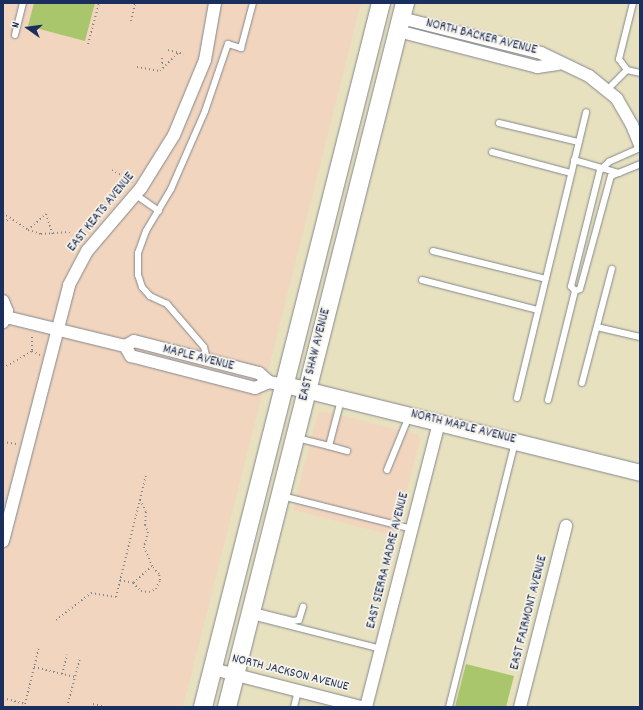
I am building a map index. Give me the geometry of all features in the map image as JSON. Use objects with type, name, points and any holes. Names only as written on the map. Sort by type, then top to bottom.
[{"type":"main road","name":"EAST SHAW AVENUE","points":[[203,707],[213,669],[277,383],[381,3]]},
{"type":"main road","name":"EAST SHAW AVENUE","points":[[227,707],[401,17]]},
{"type":"street","name":"EAST KEATS AVENUE","points":[[3,541],[69,285],[78,264],[136,196],[156,167],[186,112],[205,60],[215,3]]},
{"type":"street","name":"NORTH BACKER AVENUE","points":[[401,17],[537,67],[558,64],[589,76],[608,90],[625,110],[640,145]]},
{"type":"street","name":"MAPLE AVENUE","points":[[3,301],[5,319],[57,329],[125,346],[134,341],[259,373],[277,383]]},
{"type":"street","name":"MAPLE AVENUE","points":[[125,346],[131,356],[255,388],[277,383]]},
{"type":"street","name":"NORTH MAPLE AVENUE","points":[[277,383],[516,441],[640,473]]},
{"type":"street","name":"EAST SIERRA MADRE AVENUE","points":[[366,707],[439,422]]},
{"type":"street","name":"EAST FAIRMONT AVENUE","points":[[520,707],[566,526]]},
{"type":"street","name":"NORTH JACKSON AVENUE","points":[[213,669],[361,707]]},
{"type":"lane","points":[[15,35],[23,3]]},
{"type":"lane","points":[[207,359],[204,347],[164,301],[148,294],[138,275],[141,242],[159,211],[205,112],[228,44],[241,48],[252,3]]},
{"type":"lane","points":[[633,3],[619,59],[627,70],[640,73]]},
{"type":"lane","points":[[608,90],[627,70]]},
{"type":"lane","points":[[517,398],[586,112]]},
{"type":"lane","points":[[499,123],[578,142]]},
{"type":"lane","points":[[548,400],[574,291],[571,286],[603,168],[609,162],[640,148]]},
{"type":"lane","points":[[492,152],[571,173]]},
{"type":"lane","points":[[574,160],[619,173]]},
{"type":"lane","points":[[574,291],[580,289],[611,176],[640,164]]},
{"type":"lane","points":[[136,196],[159,211]]},
{"type":"lane","points":[[433,251],[546,279]]},
{"type":"lane","points":[[582,383],[612,269]]},
{"type":"lane","points":[[422,280],[538,310]]},
{"type":"lane","points":[[597,327],[640,337]]},
{"type":"lane","points":[[329,446],[341,398]]},
{"type":"lane","points":[[387,470],[410,415]]},
{"type":"lane","points":[[295,438],[347,450]]},
{"type":"lane","points":[[449,707],[516,441]]},
{"type":"lane","points":[[281,496],[412,529]]},
{"type":"lane","points":[[251,613],[293,621],[299,620],[303,607]]},
{"type":"lane","points":[[251,613],[381,649]]},
{"type":"lane","points":[[294,707],[298,691]]},
{"type":"path","points":[[88,44],[99,3]]},
{"type":"path","points":[[131,21],[135,3]]},
{"type":"path","points":[[168,50],[184,54]]},
{"type":"path","points":[[137,67],[155,72],[166,65],[178,53]]},
{"type":"path","points":[[162,58],[162,63],[166,65]]},
{"type":"path","points":[[112,170],[134,183]]},
{"type":"path","points":[[3,212],[10,220],[28,230],[53,235],[69,232],[72,235]]},
{"type":"path","points":[[28,230],[46,214],[53,235]]},
{"type":"path","points":[[3,222],[10,220]]},
{"type":"path","points":[[32,337],[32,350]]},
{"type":"path","points":[[32,350],[43,356]]},
{"type":"path","points":[[3,368],[32,350]]},
{"type":"path","points":[[3,442],[21,443]]},
{"type":"path","points":[[56,620],[91,593],[116,597],[146,475]]},
{"type":"path","points":[[120,580],[132,583],[141,591],[149,592],[156,588],[160,580],[144,547],[148,532],[145,525],[146,512],[140,500]]},
{"type":"path","points":[[132,583],[152,566]]},
{"type":"path","points":[[3,698],[24,706],[39,647]]},
{"type":"path","points":[[62,674],[67,655]]},
{"type":"path","points":[[67,707],[80,658]]},
{"type":"path","points":[[34,667],[75,677]]},
{"type":"path","points":[[93,704],[106,707]]},
{"type":"shaded area","points":[[3,3],[361,3],[183,707],[3,707]]},
{"type":"shaded area","points":[[324,411],[418,435],[420,440],[395,536],[293,510],[318,413]]},
{"type":"green space","points":[[34,3],[95,3],[85,41],[28,26]]},
{"type":"green space","points":[[466,664],[514,676],[506,707],[455,707]]}]
